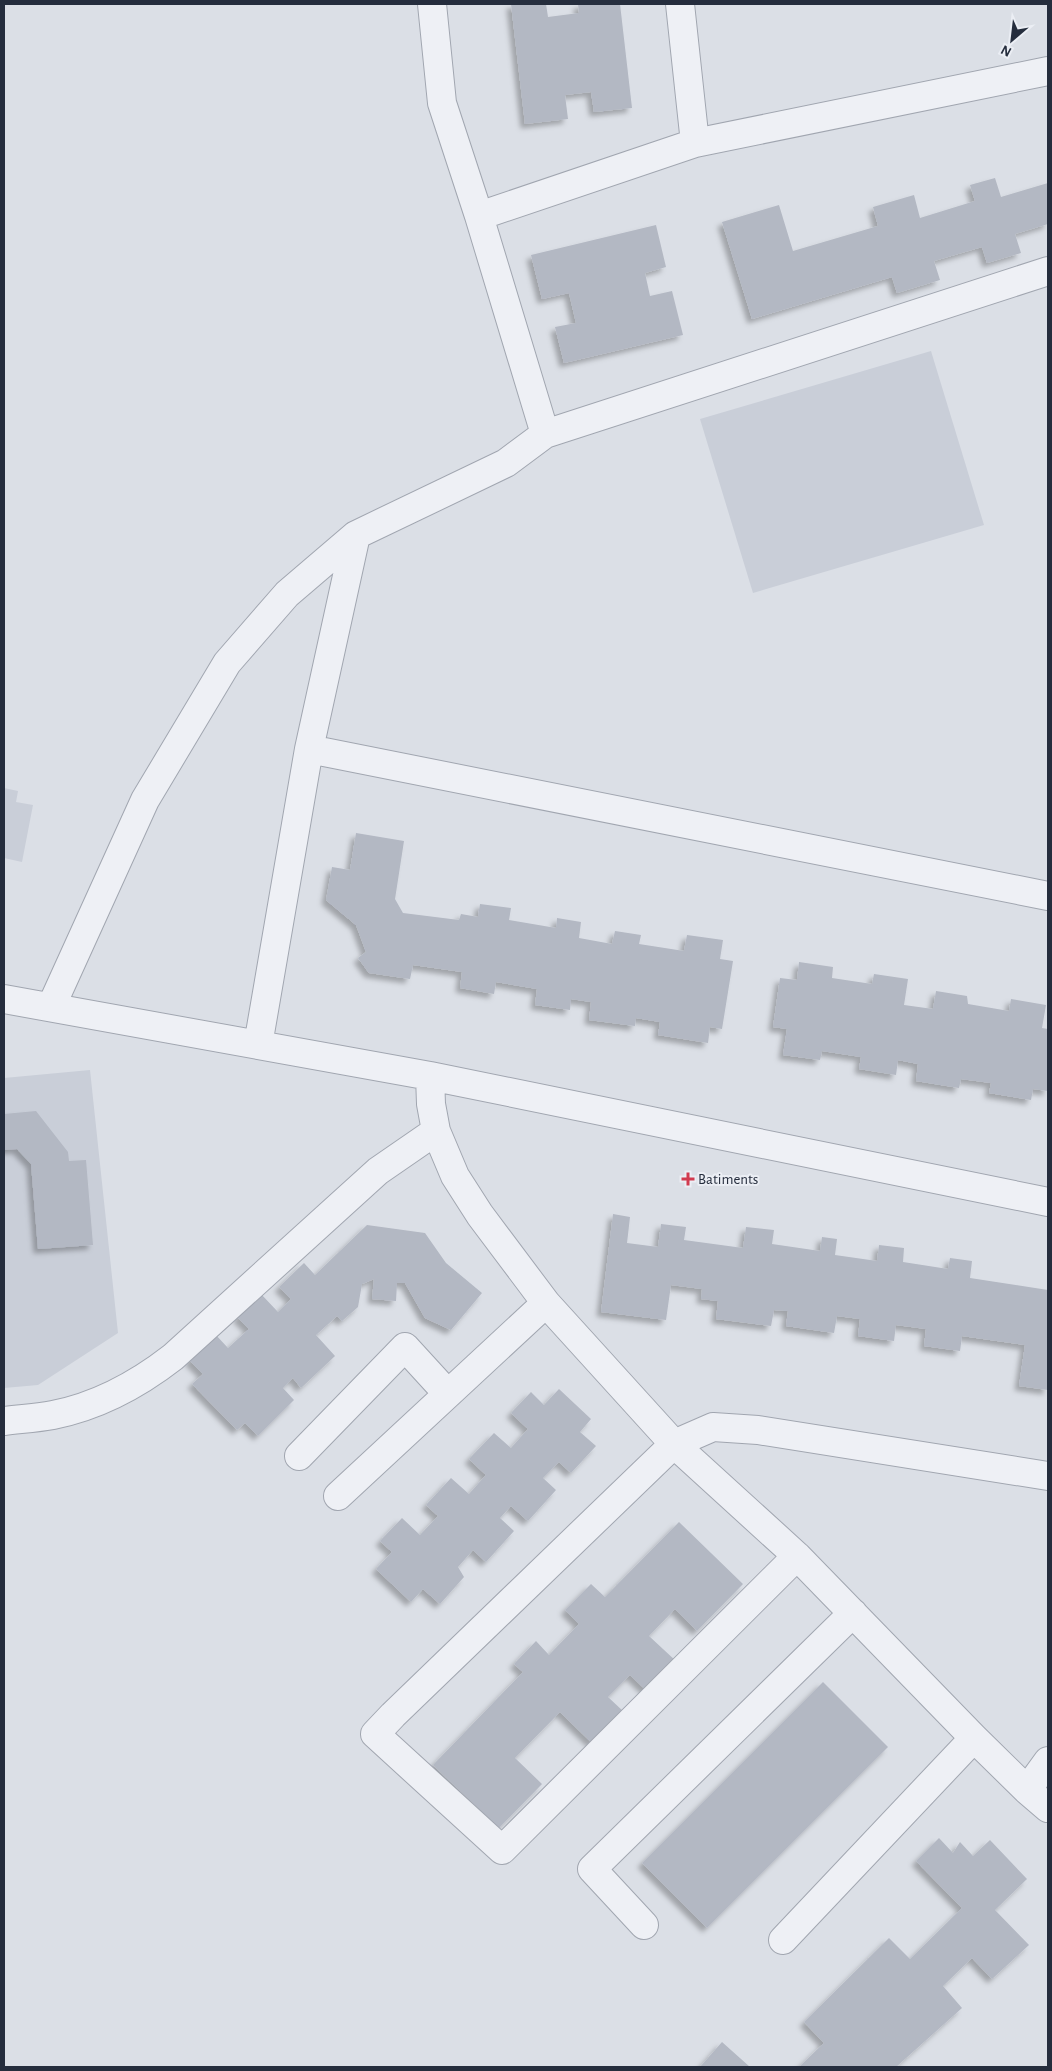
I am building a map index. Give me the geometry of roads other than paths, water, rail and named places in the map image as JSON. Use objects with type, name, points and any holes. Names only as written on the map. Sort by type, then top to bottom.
[{"type":"street","points":[[432,4],[442,104],[479,216],[545,434]]},
{"type":"street","points":[[680,4],[695,143]]},
{"type":"street","points":[[479,216],[695,143],[1048,71]]},
{"type":"street","points":[[51,1007],[145,800],[227,663],[287,594],[356,535],[506,462],[545,434],[1048,272]]},
{"type":"street","points":[[258,1045],[309,750],[356,535]]},
{"type":"street","points":[[309,750],[1048,896]]},
{"type":"street","points":[[4,1000],[430,1076],[1048,1202]]},
{"type":"street","points":[[430,1076],[431,1104],[436,1131],[444,1154],[466,1194],[546,1303],[674,1444],[797,1556],[974,1738],[1048,1808]]},
{"type":"street","points":[[4,1421],[53,1415],[86,1407],[117,1394],[147,1377],[173,1356],[378,1171],[436,1131]]},
{"type":"street","points":[[338,1496],[546,1303]]},
{"type":"street","points":[[299,1456],[405,1347],[448,1394]]},
{"type":"street","points":[[797,1556],[502,1850],[375,1734],[393,1714],[674,1444],[712,1427],[758,1430],[1048,1476]]},
{"type":"street","points":[[644,1925],[592,1870],[852,1612]]},
{"type":"street","points":[[783,1940],[974,1738]]},
{"type":"street","points":[[1028,1790],[1048,1762]]},
{"type":"place","name":"Batiments","points":[[688,1179]]}]
